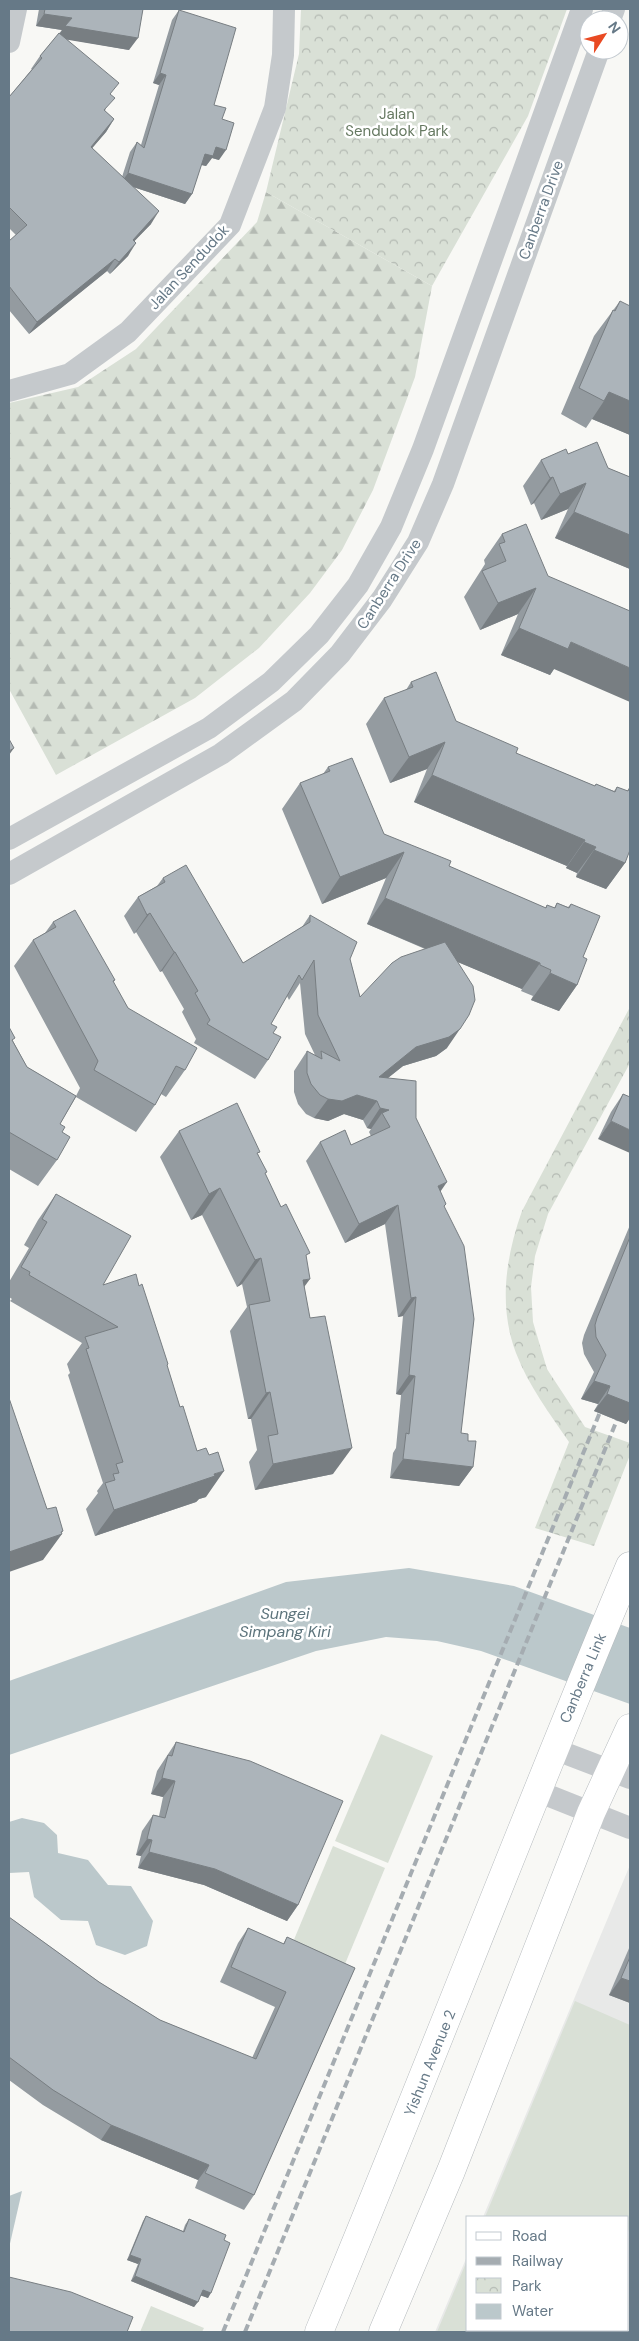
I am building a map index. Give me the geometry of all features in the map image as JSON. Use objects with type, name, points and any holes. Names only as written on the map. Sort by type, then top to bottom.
[{"type":"main road","name":"Canberra Link","points":[[537,1792],[630,1566]]},
{"type":"main road","points":[[383,2332],[451,2171],[591,1813],[620,1769],[630,1728]]},
{"type":"main road","name":"Yishun Avenue 2","points":[[319,2332],[396,2148],[537,1792]]},
{"type":"street","points":[[9,42],[16,9]]},
{"type":"street","name":"Jalan Sendudok","points":[[9,391],[70,374],[128,332],[230,225],[275,108],[283,55],[284,9]]},
{"type":"street","name":"Canberra Drive","points":[[9,839],[209,728],[271,682],[319,635],[358,586],[391,526],[423,450],[582,9]]},
{"type":"street","name":"Canberra Drive","points":[[9,874],[221,754],[294,701],[340,654],[382,599],[418,542],[443,484],[595,60]]},
{"type":"street","points":[[556,1742],[620,1769]]},
{"type":"street","points":[[537,1792],[630,1828]]},
{"type":"shaded area","points":[[630,1865],[630,2332],[435,2332],[466,2259],[466,2331],[629,2331],[629,2216],[483,2216]]},
{"type":"green space","name":"Jalan Sendudok Park","points":[[301,9],[567,9],[528,116],[432,286],[266,192],[299,54]]},
{"type":"green space","points":[[266,192],[432,286],[415,377],[373,490],[342,550],[310,593],[259,648],[195,698],[56,775],[9,689],[9,403],[78,387],[136,349],[257,222]]},
{"type":"green space","points":[[630,1007],[630,1063],[548,1214],[535,1256],[531,1287],[533,1322],[547,1369],[585,1427],[630,1443],[630,1455],[594,1546],[535,1528],[569,1442],[533,1388],[516,1353],[507,1317],[506,1281],[516,1228],[522,1211]]},
{"type":"green space","points":[[381,1734],[433,1756],[388,1863],[335,1841]]},
{"type":"green space","points":[[333,1846],[385,1868],[340,1976],[288,1954]]},
{"type":"green space","points":[[575,2001],[630,2025],[629,2229],[629,2216],[485,2216]]},
{"type":"green space","points":[[466,2263],[466,2331],[586,2331],[586,2332],[437,2332]]},
{"type":"green space","points":[[151,2306],[204,2328],[202,2332],[140,2332]]},
{"type":"water","name":"Sungei Simpang Kiri","points":[[409,1568],[514,1586],[630,1628],[630,1704],[481,1651],[437,1641],[386,1637],[316,1651],[9,1755],[9,1681],[286,1582]]},
{"type":"water","points":[[22,1818],[44,1823],[57,1835],[58,1853],[88,1860],[108,1885],[131,1886],[153,1921],[147,1946],[125,1955],[96,1945],[88,1921],[61,1920],[34,1897],[29,1872],[9,1873],[9,1822]]},
{"type":"water","points":[[22,2191],[9,2248],[9,2196]]},
{"type":"building","points":[[45,9],[143,9],[138,38],[65,26],[72,18],[44,14]]},
{"type":"building","points":[[179,10],[236,28],[214,105],[226,108],[222,119],[234,123],[226,150],[216,147],[213,156],[205,154],[192,194],[128,173],[137,142],[144,148],[166,75],[160,73]]},
{"type":"building","points":[[59,33],[119,83],[110,94],[115,98],[104,110],[114,119],[91,147],[159,211],[133,240],[136,243],[119,262],[115,259],[37,322],[9,286],[9,241],[27,225],[9,207],[9,97],[42,58],[40,56]]},
{"type":"building","points":[[620,301],[630,306],[630,401],[609,392],[604,401],[579,388],[613,310],[615,311]]},
{"type":"building","points":[[597,442],[608,468],[630,477],[630,535],[574,512],[586,483],[560,494],[553,477],[550,478],[541,460],[566,449],[568,454]]},
{"type":"building","points":[[526,524],[548,576],[630,611],[630,668],[571,642],[568,649],[519,628],[536,588],[498,603],[482,571],[506,561],[499,544],[505,542],[502,534]]},
{"type":"building","points":[[436,672],[456,721],[518,748],[516,753],[595,786],[596,784],[615,792],[617,787],[628,791],[630,787],[630,850],[625,863],[594,850],[596,847],[584,842],[585,840],[432,775],[445,742],[409,757],[384,698],[413,687],[411,682]]},
{"type":"building","points":[[9,739],[14,748],[9,751]]},
{"type":"building","points":[[352,758],[384,834],[451,861],[449,866],[546,908],[547,905],[555,908],[557,903],[569,908],[571,904],[600,916],[583,957],[587,959],[577,985],[550,973],[551,970],[540,965],[540,963],[385,898],[404,852],[340,877],[300,783],[330,771],[328,767]]},
{"type":"building","points":[[186,865],[243,963],[310,922],[310,915],[357,942],[350,959],[360,997],[392,963],[401,957],[445,942],[473,986],[475,1000],[469,1015],[460,1029],[449,1037],[416,1047],[379,1077],[416,1081],[416,1118],[447,1182],[438,1186],[446,1204],[444,1206],[464,1246],[474,1319],[461,1433],[468,1434],[468,1441],[476,1441],[473,1467],[403,1459],[406,1433],[409,1434],[415,1376],[409,1375],[416,1297],[411,1298],[398,1205],[359,1224],[320,1142],[345,1130],[351,1145],[390,1127],[382,1113],[389,1110],[380,1108],[377,1101],[357,1095],[342,1101],[328,1099],[320,1095],[311,1084],[307,1073],[307,1051],[322,1059],[321,1051],[340,1061],[318,1015],[314,960],[302,980],[299,975],[271,1024],[277,1027],[273,1033],[281,1037],[268,1060],[207,1024],[210,1020],[195,993],[198,991],[150,913],[147,915],[138,897],[165,882],[163,878]]},
{"type":"building","points":[[75,910],[115,980],[113,981],[128,1008],[197,1048],[185,1070],[176,1066],[155,1105],[94,1070],[98,1061],[33,940],[56,927],[53,922]]},
{"type":"building","points":[[9,1027],[15,1038],[12,1040],[27,1067],[76,1096],[60,1124],[65,1127],[62,1132],[70,1137],[57,1160],[9,1132]]},
{"type":"building","points":[[623,1094],[630,1097],[630,1130],[611,1121]]},
{"type":"building","points":[[237,1103],[260,1152],[257,1153],[281,1207],[286,1204],[310,1253],[306,1255],[310,1279],[303,1280],[310,1318],[325,1316],[352,1448],[273,1464],[268,1436],[278,1434],[270,1392],[266,1393],[249,1305],[270,1301],[261,1258],[255,1260],[220,1188],[209,1194],[179,1131]]},
{"type":"building","points":[[56,1194],[131,1236],[103,1285],[136,1274],[139,1286],[142,1284],[180,1407],[183,1406],[197,1451],[206,1448],[209,1455],[218,1452],[224,1471],[214,1474],[215,1476],[114,1510],[105,1483],[115,1480],[113,1474],[119,1473],[116,1464],[123,1462],[86,1349],[89,1348],[85,1337],[118,1327],[29,1275],[30,1272],[21,1267],[47,1222],[42,1219]]},
{"type":"building","points":[[630,1237],[630,1403],[607,1394],[610,1386],[594,1381],[606,1355],[596,1337],[595,1325]]},
{"type":"building","points":[[9,1398],[47,1509],[56,1507],[63,1531],[61,1532],[62,1534],[9,1552]]},
{"type":"building","points":[[176,1742],[250,1761],[343,1801],[298,1905],[215,1869],[149,1852],[152,1840],[147,1839],[153,1815],[165,1818],[175,1781],[162,1778],[168,1755],[172,1756]]},
{"type":"building","points":[[9,1917],[99,1982],[160,2020],[256,2059],[286,1992],[231,1967],[248,1928],[284,1944],[287,1937],[355,1968],[254,2195],[205,2173],[209,2165],[111,2125],[53,2090],[9,2057]]},
{"type":"building","points":[[630,1957],[630,1981],[621,1978]]},
{"type":"building","points":[[146,2216],[184,2232],[189,2219],[226,2235],[224,2240],[230,2243],[211,2293],[203,2290],[198,2302],[135,2276],[141,2259],[130,2255]]},
{"type":"building","points":[[9,2277],[71,2292],[133,2317],[127,2332],[9,2332]]},
{"type":"railway","points":[[245,2332],[630,1388]]},
{"type":"railway","points":[[223,2332],[605,1400]]}]
